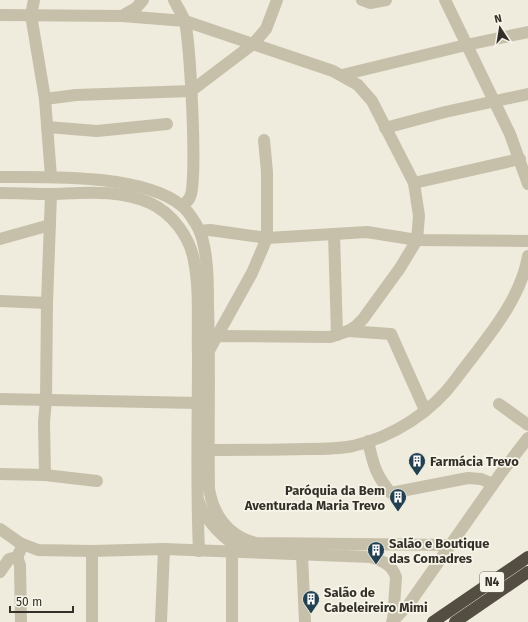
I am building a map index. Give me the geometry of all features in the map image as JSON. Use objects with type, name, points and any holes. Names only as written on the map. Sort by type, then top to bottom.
[{"type":"highway","name":"N4","points":[[433,622],[528,557]]},
{"type":"highway","name":"N4","points":[[455,622],[528,572]]},
{"type":"street","points":[[34,0],[31,15],[45,100],[50,177]]},
{"type":"street","points":[[122,16],[136,8],[143,0]]},
{"type":"street","points":[[174,0],[185,21],[191,91],[193,150],[192,188],[191,196],[183,206]]},
{"type":"street","points":[[45,100],[76,95],[191,91],[253,44],[266,29],[277,0]]},
{"type":"street","points":[[362,0],[370,3],[386,0]]},
{"type":"street","points":[[445,0],[510,134],[528,184]]},
{"type":"street","points":[[0,15],[122,16],[185,21],[342,75],[358,85],[372,101],[414,183],[420,216],[417,240],[400,268],[363,319],[342,333],[330,337],[217,336]]},
{"type":"street","points":[[266,29],[271,50]]},
{"type":"street","points":[[342,75],[466,45],[528,32]]},
{"type":"street","points":[[385,128],[493,101],[528,94]]},
{"type":"street","points":[[47,127],[97,131],[167,124]]},
{"type":"street","points":[[210,349],[252,273],[267,238],[267,179],[264,140]]},
{"type":"street","points":[[414,183],[520,159]]},
{"type":"street","points":[[0,177],[50,177],[125,183],[156,190],[183,206],[200,231],[208,285],[210,349],[209,490],[212,504],[226,527],[246,540],[256,543],[450,545]]},
{"type":"street","points":[[0,193],[51,194],[94,192],[137,199],[150,203],[169,215],[181,230],[189,244],[194,261],[197,306],[197,495],[199,551]]},
{"type":"street","points":[[45,475],[44,422],[46,400],[47,303],[51,194]]},
{"type":"street","points":[[0,239],[50,226]]},
{"type":"street","points":[[200,231],[210,230],[267,238],[367,232],[417,240],[528,241]]},
{"type":"street","points":[[334,234],[342,333]]},
{"type":"street","points":[[209,450],[334,448],[352,446],[404,426],[450,388],[504,313],[520,284],[528,256]]},
{"type":"street","points":[[0,301],[47,303]]},
{"type":"street","points":[[342,333],[391,334],[425,410]]},
{"type":"street","points":[[0,399],[198,403]]},
{"type":"street","points":[[499,404],[528,425]]},
{"type":"street","points":[[392,622],[409,604],[493,484],[528,438]]},
{"type":"street","points":[[368,441],[374,467],[380,480],[392,493],[468,478],[481,479],[493,484]]},
{"type":"street","points":[[0,474],[45,475],[97,481]]},
{"type":"street","points":[[197,495],[202,510],[215,528],[228,541],[245,551]]},
{"type":"street","points":[[0,529],[24,545],[38,550],[92,551],[164,549],[370,557],[391,566],[396,577],[392,622]]},
{"type":"street","points":[[0,572],[9,559],[17,557],[24,545]]},
{"type":"street","points":[[161,622],[164,549]]},
{"type":"street","points":[[92,551],[92,622]]},
{"type":"street","points":[[232,551],[232,622]]},
{"type":"street","points":[[302,555],[305,622]]},
{"type":"street","points":[[17,557],[20,564],[21,622]]},
{"type":"place","name":"Farmácia Trevo","points":[[417,476]]},
{"type":"place","name":"Paróquia da Bem Aventurada Maria Trevo","points":[[398,512]]},
{"type":"place","name":"Salão e Boutique das Comadres","points":[[376,565]]},
{"type":"place","name":"Salão de Cabeleireiro Mimi","points":[[311,614]]}]
